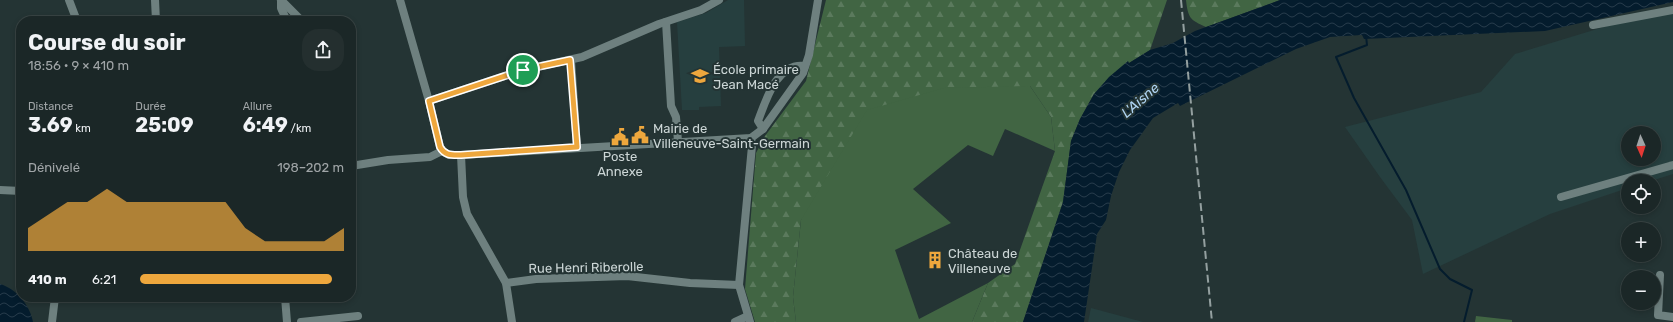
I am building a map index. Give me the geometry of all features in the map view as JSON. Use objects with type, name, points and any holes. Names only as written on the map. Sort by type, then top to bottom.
[{"type":"street","points":[[69,0],[75,16]]},
{"type":"street","points":[[155,0],[156,16]]},
{"type":"street","points":[[281,0],[281,8],[285,16]]},
{"type":"street","points":[[281,0],[297,16]]},
{"type":"street","points":[[400,0],[429,101],[440,147],[442,151],[449,154],[461,155],[678,141],[751,138],[796,82],[805,66],[809,55],[818,0]]},
{"type":"street","points":[[429,101],[523,70],[582,57],[666,22],[701,10],[719,0]]},
{"type":"street","points":[[1593,25],[1673,10]]},
{"type":"street","points":[[666,22],[671,106],[676,118],[678,141]]},
{"type":"street","points":[[570,60],[577,147]]},
{"type":"street","points":[[761,127],[758,121],[770,90],[780,76],[798,65],[805,66]]},
{"type":"street","points":[[735,322],[749,319],[739,285],[752,146],[751,138]]},
{"type":"street","points":[[356,165],[388,160],[430,157],[442,151]]},
{"type":"street","points":[[461,155],[463,197],[467,214],[506,283],[512,322]]},
{"type":"street","points":[[1561,197],[1673,165]]},
{"type":"street","points":[[0,190],[16,191]]},
{"type":"street","name":"Rue Henri Riberolle","points":[[506,283],[536,279],[627,276],[690,283],[739,285]]},
{"type":"street","points":[[52,322],[54,302]]},
{"type":"street","points":[[285,302],[287,322]]},
{"type":"street","points":[[301,322],[358,316]]},
{"type":"street","points":[[1657,319],[1673,316]]},
{"type":"shaded area","name":"École primaire Jean Macé","points":[[728,0],[744,0],[745,46],[719,47],[721,106],[699,107],[699,110],[682,110],[677,22],[706,13]]},
{"type":"shaded area","points":[[1673,6],[1673,174],[1661,178],[1661,174],[1621,174],[1621,190],[1550,214],[1423,274],[1412,220],[1345,127],[1481,92],[1515,54]]},
{"type":"shaded area","points":[[1091,308],[1143,322],[1088,322]]},
{"type":"green space","points":[[826,0],[1167,0],[1150,50],[1129,63],[1094,94],[1080,119],[1071,141],[1063,202],[1023,322],[972,322],[988,283],[1015,264],[1055,151],[1051,117],[1030,86],[801,220],[793,297],[796,322],[755,322],[745,289],[756,153],[765,136],[806,81]]},
{"type":"green space","points":[[1186,0],[1280,0],[1206,27],[1191,18]]},
{"type":"green space","points":[[1030,86],[1051,117],[1055,151],[1005,129],[993,156],[968,145],[913,189],[951,223],[895,250],[919,319],[988,283],[972,322],[796,322],[793,297],[801,220],[867,110],[944,88]]},
{"type":"green space","points":[[1476,316],[1512,320],[1512,322],[1475,322]]},
{"type":"water","name":"L'Aisne","points":[[1280,0],[1673,0],[1673,2],[1545,31],[1364,39],[1362,35],[1330,37],[1296,49],[1180,106],[1178,103],[1153,118],[1130,150],[1119,172],[1111,196],[1106,220],[1097,234],[1084,322],[1023,322],[1063,202],[1071,141],[1080,119],[1094,94],[1109,77],[1128,61],[1129,63],[1150,50],[1173,43],[1195,31]]},
{"type":"water","points":[[0,284],[6,286],[16,293],[16,302],[24,302],[33,322],[0,322]]},
{"type":"waterway","points":[[1366,36],[1367,45],[1336,57],[1354,98],[1406,190],[1440,269],[1450,279],[1472,290],[1464,322]]},
{"type":"railway","points":[[1181,0],[1212,322]]},
{"type":"place","name":"École primaire Jean Macé","points":[[700,76]]},
{"type":"place","name":"Mairie de Villeneuve-Saint-Germain","points":[[640,135]]},
{"type":"place","name":"Poste Annexe","points":[[620,137]]},
{"type":"place","name":"Château de Villeneuve","points":[[935,260]]},
{"type":"route","points":[[570,60],[577,147],[461,155],[445,154],[440,147],[429,101],[523,70],[570,60]]}]
